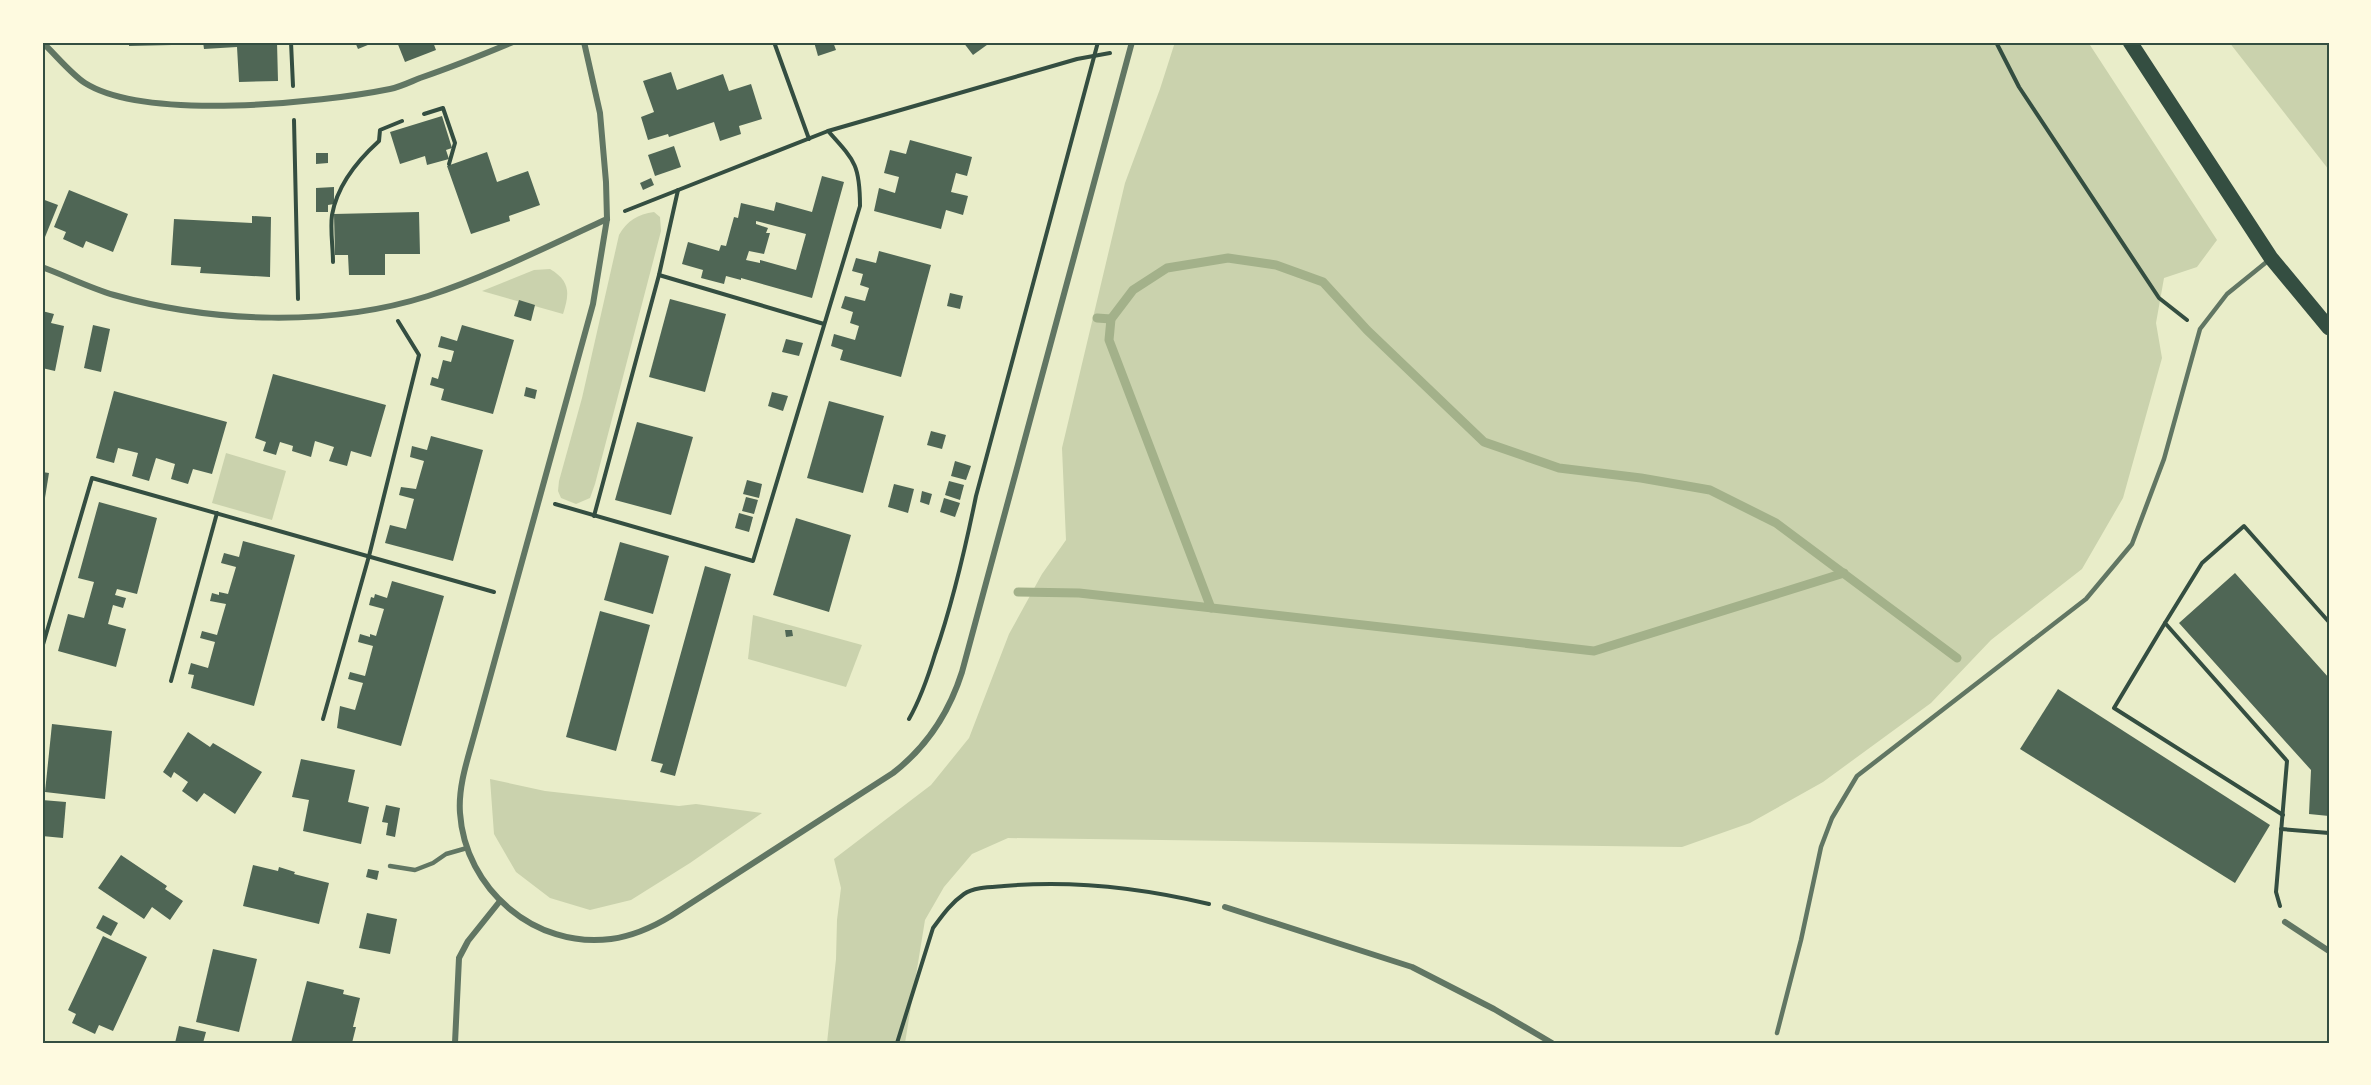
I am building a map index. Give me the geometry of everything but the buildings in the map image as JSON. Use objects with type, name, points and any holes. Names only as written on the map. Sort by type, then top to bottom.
[{"type":"main road","points":[[2130,42],[2271,258],[2329,328]]},
{"type":"street","points":[[42,42],[85,83],[124,98],[154,104],[224,106],[340,99],[391,89],[467,62],[513,42]]},
{"type":"street","points":[[585,42],[600,113],[607,219],[593,304],[475,732],[459,802],[467,848],[482,879],[500,901],[537,927],[571,938],[611,939],[645,930],[671,916],[893,772],[919,750],[931,736],[950,705],[962,672],[1132,42]]},
{"type":"street","points":[[42,267],[113,294],[160,305],[249,316],[298,317],[368,311],[429,296],[480,276],[607,219]]},
{"type":"street","points":[[455,1043],[459,958],[468,942],[500,901]]},
{"type":"street","points":[[1225,907],[1413,967],[1494,1009],[1552,1043]]},
{"type":"street","points":[[2285,922],[2329,951]]},
{"type":"lane","points":[[1777,1033],[1801,940],[1821,847],[1832,818],[1857,776],[2086,599],[2132,544],[2164,459],[2200,329],[2227,294],[2271,258]]},
{"type":"lane","points":[[390,866],[415,870],[433,863],[446,854],[467,848]]},
{"type":"path","points":[[291,42],[298,317]]},
{"type":"path","points":[[774,42],[809,139]]},
{"type":"path","points":[[909,719],[920,700],[945,627],[979,485],[1098,42]]},
{"type":"path","points":[[1996,42],[2019,87],[2159,298],[2200,329]]},
{"type":"path","points":[[607,219],[828,131],[1077,59],[1095,56]]},
{"type":"path","points":[[424,114],[443,108],[455,143],[449,164]]},
{"type":"path","points":[[333,262],[332,216],[347,179],[360,158],[379,141],[380,130],[402,121]]},
{"type":"path","points":[[540,500],[753,561],[860,206],[860,177],[850,156],[828,131]]},
{"type":"path","points":[[594,516],[659,275],[678,189]]},
{"type":"path","points":[[659,275],[824,324]]},
{"type":"path","points":[[323,719],[369,556],[419,355],[402,331]]},
{"type":"path","points":[[42,648],[92,478],[512,597]]},
{"type":"path","points":[[171,681],[217,513]]},
{"type":"path","points":[[2283,815],[2114,708],[2202,563],[2244,526],[2329,622]]},
{"type":"path","points":[[2165,623],[2287,761],[2276,892],[2285,922]]},
{"type":"path","points":[[2281,829],[2329,833]]},
{"type":"path","points":[[897,1043],[933,928],[944,912],[965,893],[990,887],[1045,883],[1177,896],[1225,907]]},
{"type":"green space","points":[[1175,42],[2088,42],[2217,240],[2197,267],[2164,278],[2156,323],[2162,358],[2123,498],[2082,569],[1991,640],[1931,703],[1823,782],[1750,823],[1682,847],[1008,838],[972,854],[944,887],[925,920],[905,1043],[827,1043],[841,888],[834,859],[931,785],[969,738],[1009,634],[1042,574],[1066,540],[1062,448],[1125,183]]},
{"type":"green space","points":[[2229,42],[2329,42],[2329,170]]},
{"type":"green space","points":[[654,212],[660,217],[661,231],[595,484],[590,498],[576,504],[561,498],[558,491],[559,481],[582,398],[619,235],[634,219]]},
{"type":"green space","points":[[550,269],[561,278],[567,288],[567,300],[563,314],[482,291],[534,270]]},
{"type":"green space","points":[[226,453],[286,471],[272,520],[212,503]]},
{"type":"green space","points":[[753,615],[862,645],[846,687],[748,659]]},
{"type":"green space","points":[[490,779],[545,791],[679,806],[696,804],[762,813],[690,863],[631,900],[590,910],[550,898],[516,872],[494,834]]},
{"type":"waterway","points":[[1211,608],[1109,340],[1111,319],[1133,290],[1167,268],[1228,258],[1276,265],[1323,282],[1367,330],[1484,442],[1559,468],[1641,478],[1710,490],[1776,523],[1957,658]]},
{"type":"waterway","points":[[1097,318],[1111,319]]},
{"type":"waterway","points":[[1018,592],[1079,593],[1594,651],[1844,573]]}]
